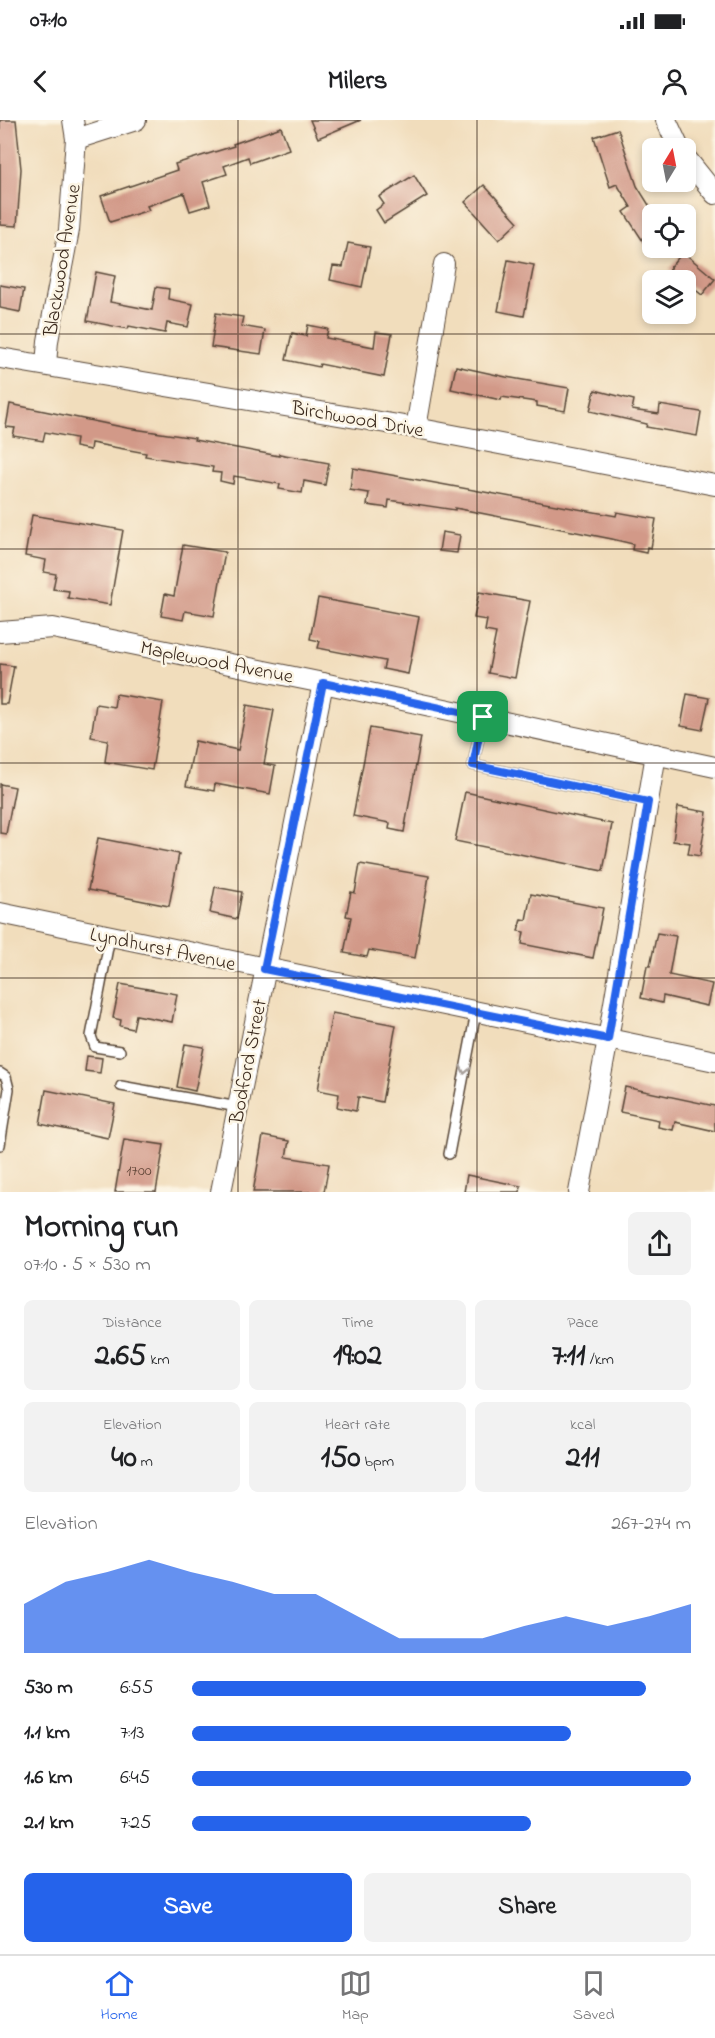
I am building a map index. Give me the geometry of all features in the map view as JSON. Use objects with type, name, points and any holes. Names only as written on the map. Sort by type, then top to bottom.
[{"type":"street","name":"Blackwood Avenue","points":[[46,364],[48,341],[69,230],[76,140],[73,120]]},
{"type":"street","points":[[76,140],[135,120]]},
{"type":"street","points":[[666,120],[674,138]]},
{"type":"street","points":[[696,170],[715,194]]},
{"type":"street","points":[[416,428],[444,264]]},
{"type":"street","name":"Birchwood Drive","points":[[0,358],[416,428],[715,485]]},
{"type":"street","name":"Maplewood Avenue","points":[[0,632],[53,628],[715,767]]},
{"type":"street","name":"Bodford Street","points":[[221,1192],[323,683]]},
{"type":"street","points":[[579,1192],[608,1039],[656,754]]},
{"type":"street","name":"Lyndhurst Avenue","points":[[0,914],[715,1061]]},
{"type":"lane","points":[[483,717],[473,765],[648,802]]},
{"type":"lane","points":[[110,937],[91,1036],[95,1047],[120,1051]]},
{"type":"lane","points":[[449,1154],[476,1012]]},
{"type":"lane","points":[[0,1073],[6,1077],[9,1089],[0,1146]]},
{"type":"lane","points":[[121,1086],[238,1107]]},
{"type":"building","points":[[0,120],[16,120],[21,169],[17,226],[0,225]]},
{"type":"building","points":[[310,120],[361,120],[318,138]]},
{"type":"building","points":[[281,127],[289,149],[250,163],[248,157],[224,166],[227,174],[203,182],[210,205],[190,211],[184,193],[147,206],[149,210],[110,222],[101,196],[177,170],[175,164],[234,146],[233,144]]},
{"type":"building","points":[[618,129],[637,186],[648,204],[642,204],[642,240],[624,212],[631,207],[617,184],[610,187],[594,137]]},
{"type":"building","points":[[414,175],[427,196],[384,223],[376,210],[384,204],[379,197]]},
{"type":"building","points":[[484,185],[518,222],[499,240],[465,202]]},
{"type":"building","points":[[348,243],[370,247],[362,287],[330,280],[333,266],[343,267]]},
{"type":"building","points":[[678,258],[690,258],[715,279],[702,295],[696,290],[696,270],[669,269]]},
{"type":"building","points":[[508,260],[534,265],[524,316],[498,311]]},
{"type":"building","points":[[96,272],[115,276],[110,302],[152,310],[156,287],[169,289],[168,299],[193,304],[188,327],[167,323],[165,333],[87,321]]},
{"type":"building","points":[[0,285],[24,289],[20,312],[0,308]]},
{"type":"building","points":[[216,313],[243,317],[241,326],[265,330],[261,354],[211,347]]},
{"type":"building","points":[[308,325],[328,329],[326,338],[374,347],[376,332],[392,334],[384,377],[320,364],[319,367],[286,360],[292,333],[306,336]]},
{"type":"building","points":[[456,366],[569,388],[565,411],[537,406],[537,402],[502,397],[501,400],[451,389]]},
{"type":"building","points":[[595,390],[634,400],[632,410],[659,414],[660,405],[701,412],[697,436],[646,427],[647,424],[590,411]]},
{"type":"building","points":[[10,404],[127,428],[329,463],[325,485],[304,481],[302,493],[279,489],[280,484],[234,476],[233,484],[220,481],[221,473],[212,472],[213,467],[145,456],[146,453],[91,443],[90,450],[75,447],[76,438],[45,432],[43,441],[13,436],[15,428],[6,427]]},
{"type":"building","points":[[353,468],[616,516],[617,512],[656,519],[651,548],[647,547],[646,553],[632,550],[633,544],[612,539],[455,508],[455,510],[389,500],[388,508],[367,505],[369,493],[350,490]]},
{"type":"building","points":[[32,515],[123,530],[110,605],[68,598],[69,591],[53,589],[56,574],[44,572],[46,560],[25,556]]},
{"type":"building","points":[[442,532],[460,535],[457,553],[439,551]]},
{"type":"building","points":[[183,545],[225,552],[214,616],[185,611],[183,620],[161,616],[165,594],[174,596]]},
{"type":"building","points":[[479,592],[530,601],[515,678],[488,673],[496,633],[485,631],[487,620],[474,618]]},
{"type":"building","points":[[318,598],[419,617],[408,674],[383,669],[385,661],[318,648],[320,641],[310,639]]},
{"type":"building","points":[[0,664],[14,666],[7,704],[0,704]]},
{"type":"building","points":[[116,694],[163,702],[152,770],[105,762],[108,740],[91,737],[96,704],[114,707]]},
{"type":"building","points":[[687,694],[709,698],[702,730],[681,726]]},
{"type":"building","points":[[247,705],[274,710],[264,764],[275,766],[270,794],[215,784],[214,791],[186,786],[195,741],[238,750]]},
{"type":"building","points":[[370,728],[421,737],[404,832],[389,829],[390,823],[353,816]]},
{"type":"building","points":[[0,784],[15,787],[6,834],[0,833]]},
{"type":"building","points":[[465,792],[612,824],[603,871],[455,841]]},
{"type":"building","points":[[678,807],[707,812],[700,856],[688,854],[690,843],[673,841]]},
{"type":"building","points":[[98,838],[179,854],[169,906],[88,890]]},
{"type":"building","points":[[360,864],[429,876],[415,958],[369,950],[367,957],[344,953],[351,917],[346,916],[351,892],[355,893]]},
{"type":"building","points":[[215,887],[242,892],[237,919],[210,913]]},
{"type":"building","points":[[531,894],[603,908],[593,958],[522,944],[524,932],[518,931],[521,919],[526,920]]},
{"type":"building","points":[[657,933],[676,936],[669,975],[712,984],[707,1006],[663,996],[662,1003],[641,998],[647,966],[650,966]]},
{"type":"building","points":[[120,984],[177,994],[172,1022],[136,1015],[133,1029],[120,1026],[121,1020],[113,1018]]},
{"type":"building","points":[[332,1013],[396,1025],[382,1102],[358,1097],[356,1111],[337,1107],[339,1094],[318,1090]]},
{"type":"building","points":[[185,1044],[204,1047],[195,1091],[177,1087]]},
{"type":"building","points":[[87,1056],[102,1058],[100,1073],[85,1071]]},
{"type":"building","points":[[625,1087],[715,1106],[715,1131],[675,1122],[673,1130],[658,1127],[659,1120],[620,1112]]},
{"type":"building","points":[[46,1090],[115,1104],[108,1138],[40,1124]]},
{"type":"building","points":[[263,1136],[289,1141],[286,1157],[329,1164],[324,1192],[253,1192]]},
{"type":"building","points":[[124,1139],[164,1145],[156,1192],[115,1192]]},
{"type":"building","points":[[467,1175],[521,1186],[520,1192],[464,1192]]},
{"type":"route","points":[[323,683],[483,717],[473,765],[648,802],[608,1039],[264,969],[323,683]]}]
